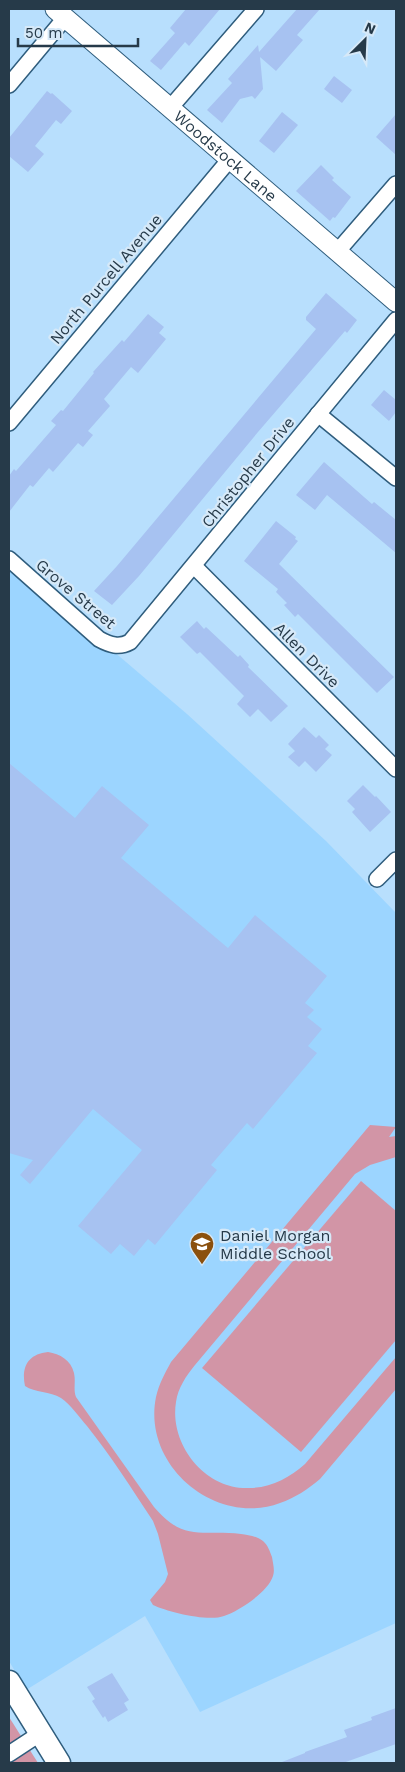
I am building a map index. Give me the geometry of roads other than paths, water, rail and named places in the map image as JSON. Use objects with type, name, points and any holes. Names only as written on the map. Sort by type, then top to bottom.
[{"type":"main road","points":[[9,1682],[59,1763]]},
{"type":"street","points":[[170,108],[256,9]]},
{"type":"street","points":[[9,85],[60,13]]},
{"type":"street","name":"Woodstock Lane","points":[[60,13],[396,302]]},
{"type":"street","name":"North Purcell Avenue","points":[[9,423],[230,159]]},
{"type":"street","points":[[338,252],[396,184]]},
{"type":"street","name":"Christopher Drive","points":[[125,644],[130,642],[194,566],[396,320]]},
{"type":"street","points":[[318,414],[396,478]]},
{"type":"street","name":"Grove Street","points":[[9,559],[99,640],[110,645],[125,644]]},
{"type":"street","name":"Allen Drive","points":[[194,566],[396,769]]},
{"type":"street","points":[[377,879],[396,860]]},
{"type":"street","points":[[9,1754],[41,1733]]},
{"type":"place","name":"Daniel Morgan Middle School","points":[[202,1265]]}]
